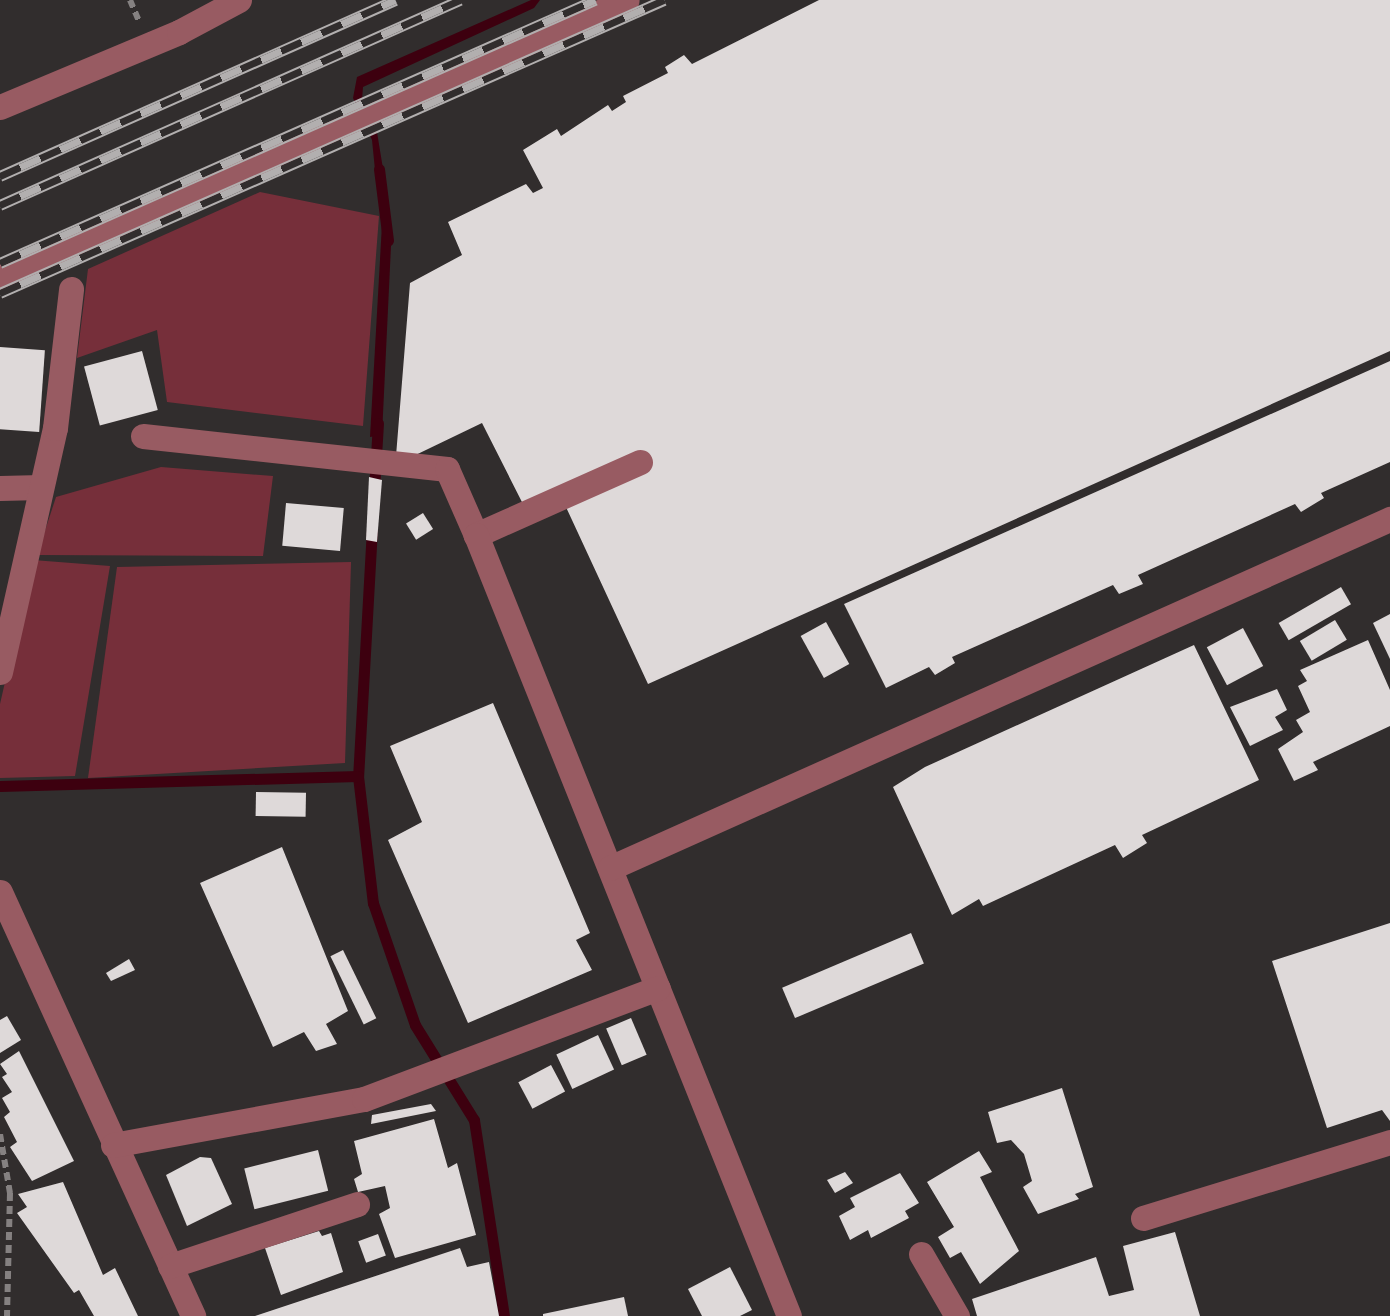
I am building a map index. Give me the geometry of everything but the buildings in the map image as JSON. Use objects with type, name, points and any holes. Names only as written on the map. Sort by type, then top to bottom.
[{"type":"street","points":[[0,106],[179,32],[239,0]]},
{"type":"street","points":[[0,278],[627,0]]},
{"type":"street","points":[[0,672],[54,428],[71,288]]},
{"type":"street","points":[[142,436],[448,469],[789,1316]]},
{"type":"street","points":[[476,534],[640,462]]},
{"type":"street","points":[[0,488],[42,487]]},
{"type":"street","points":[[610,868],[1390,519]]},
{"type":"street","points":[[0,892],[193,1316]]},
{"type":"street","points":[[113,1146],[364,1099],[658,988]]},
{"type":"street","points":[[1143,1218],[1390,1142]]},
{"type":"street","points":[[170,1266],[357,1204]]},
{"type":"street","points":[[921,1254],[956,1316]]},
{"type":"path","points":[[0,1134],[10,1193],[7,1316]]},
{"type":"shaded area","points":[[531,0],[540,0],[534,8],[363,87],[362,100],[377,132],[385,181],[376,180],[372,140],[353,98],[357,77]]},
{"type":"shaded area","points":[[260,192],[379,216],[363,426],[167,402],[157,330],[77,358],[88,269]]},
{"type":"shaded area","points":[[382,224],[392,225],[382,435],[370,437]]},
{"type":"shaded area","points":[[161,467],[273,476],[263,556],[37,555],[56,497]]},
{"type":"shaded area","points":[[33,560],[110,566],[75,776],[0,778],[0,704]]},
{"type":"shaded area","points":[[351,562],[345,763],[88,778],[117,567]]},
{"type":"waterway","points":[[379,169],[388,240]]},
{"type":"waterway","points":[[374,490],[378,423]]},
{"type":"waterway","points":[[372,528],[358,776],[373,903],[415,1025],[474,1120],[504,1316]]},
{"type":"waterway","points":[[0,786],[358,776]]},
{"type":"railway","points":[[0,176],[396,0]]},
{"type":"railway","points":[[0,205],[460,0]]},
{"type":"railway","points":[[0,263],[595,0]]},
{"type":"railway","points":[[0,293],[664,0]]}]
